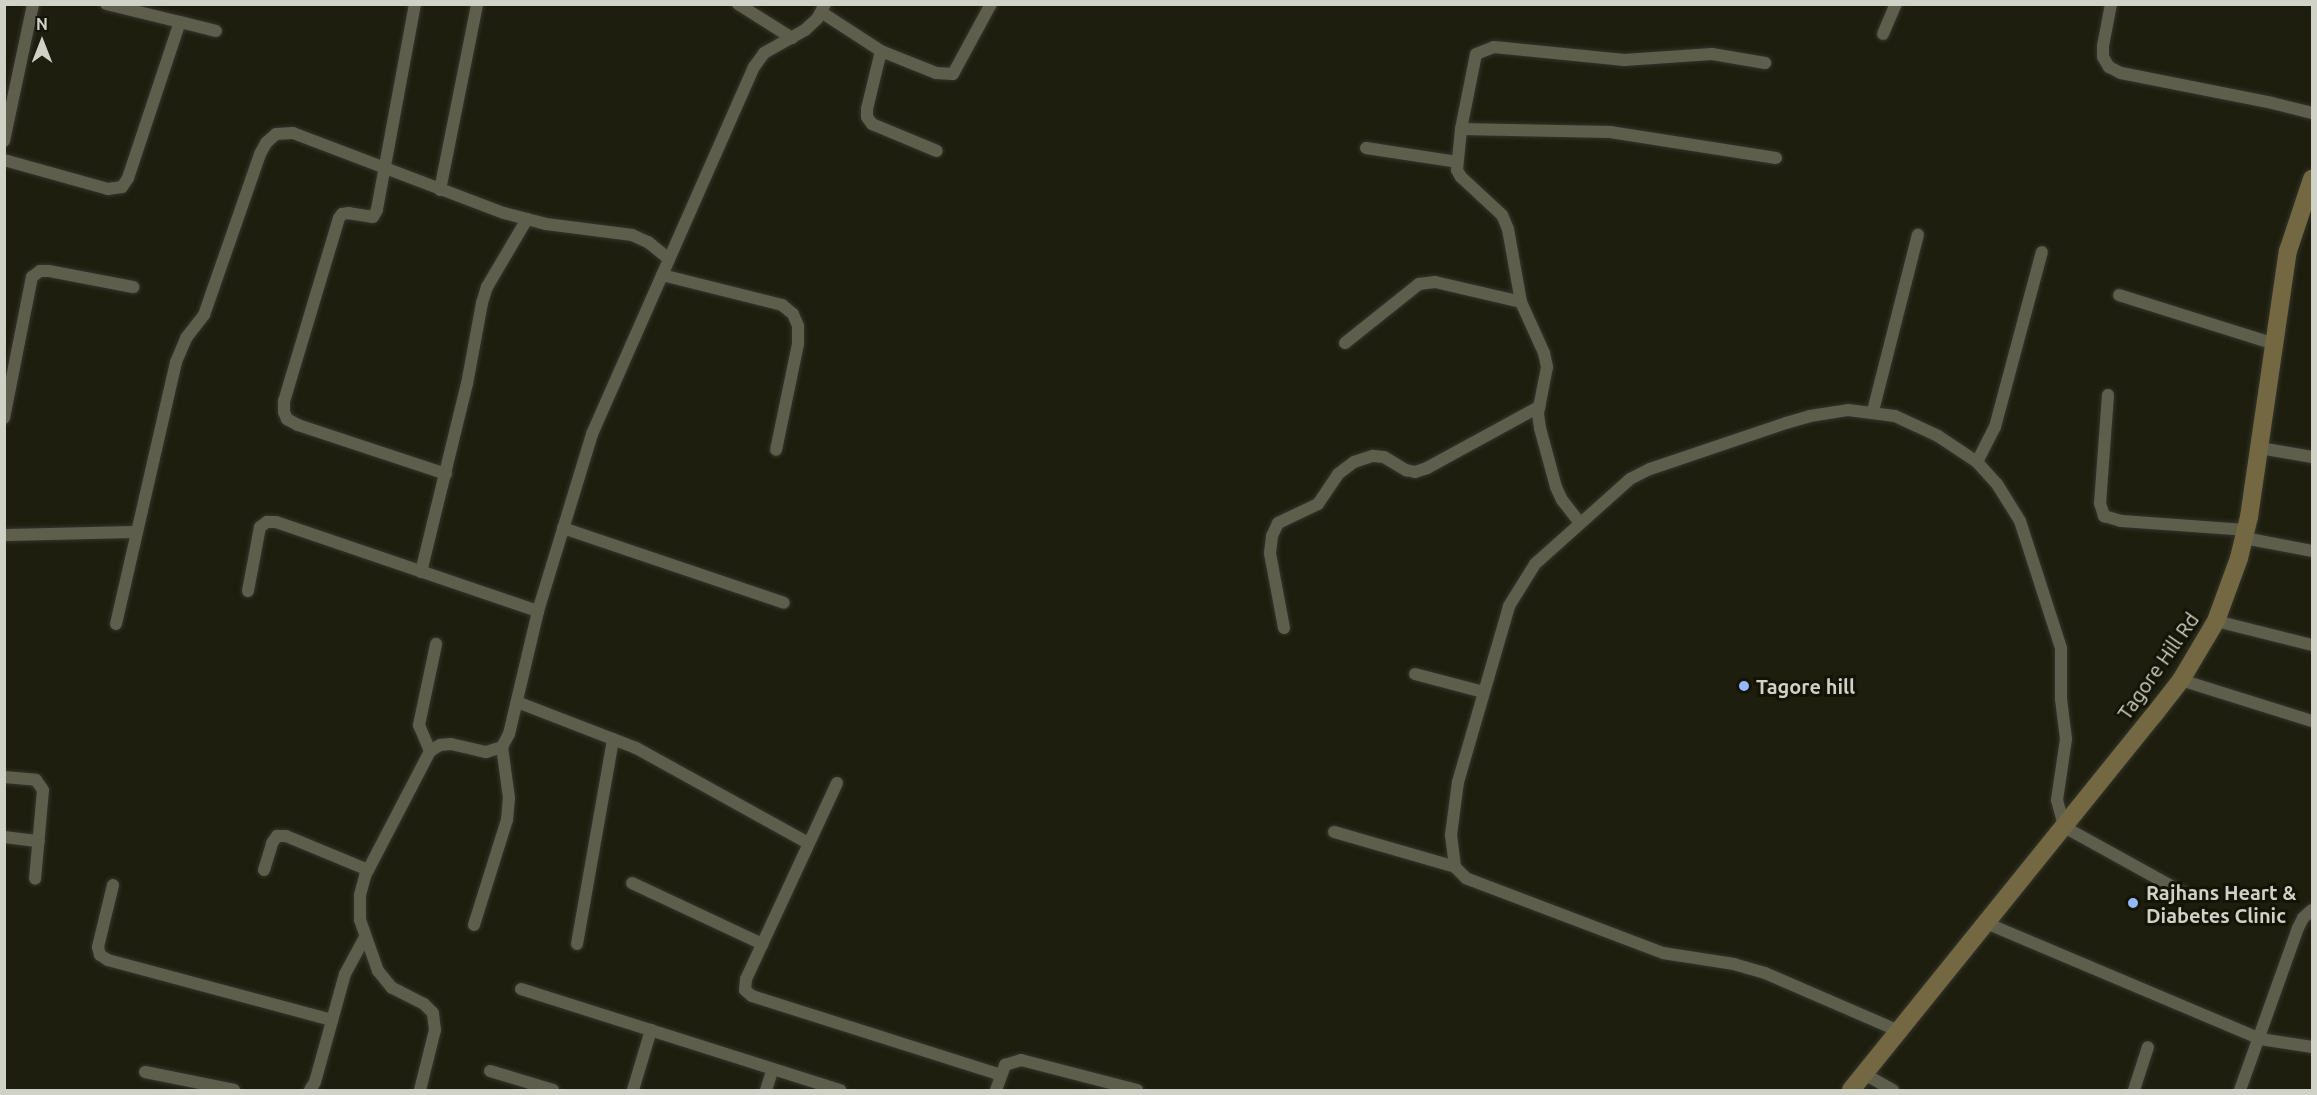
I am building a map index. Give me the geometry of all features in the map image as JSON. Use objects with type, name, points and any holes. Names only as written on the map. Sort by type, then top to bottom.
[{"type":"main road","name":"Tagore Hill Rd","points":[[1851,1090],[2181,680],[2216,621],[2245,534],[2260,448],[2288,251],[2313,179]]},
{"type":"street","points":[[4,141],[33,4]]},
{"type":"street","points":[[106,4],[216,31]]},
{"type":"street","points":[[415,4],[386,168],[373,217],[350,213],[342,214],[339,218],[284,401],[284,412],[287,419],[298,425],[446,474]]},
{"type":"street","points":[[440,190],[477,4]]},
{"type":"street","points":[[738,4],[792,38]]},
{"type":"street","points":[[474,925],[507,820],[509,798],[502,747],[509,734],[538,611],[592,434],[754,67],[764,53],[806,30],[823,8],[881,51],[936,73],[953,74],[991,4]]},
{"type":"street","points":[[1883,34],[1896,4]]},
{"type":"street","points":[[2112,4],[2103,46],[2103,57],[2109,67],[2121,73],[2313,113]]},
{"type":"street","points":[[4,160],[108,189],[122,187],[129,178],[180,22]]},
{"type":"street","points":[[1580,523],[1562,500],[1540,428],[1539,406],[1547,367],[1544,353],[1521,302],[1508,229],[1502,215],[1461,177],[1457,162],[1471,65],[1476,54],[1494,47],[1624,60],[1712,54],[1765,63]]},
{"type":"street","points":[[881,51],[867,117],[872,124],[937,151]]},
{"type":"street","points":[[1461,129],[1610,132],[1776,158]]},
{"type":"street","points":[[116,624],[176,362],[186,338],[204,315],[260,154],[266,143],[276,134],[293,134],[440,190],[527,219],[632,235],[648,242],[669,260]]},
{"type":"street","points":[[1366,148],[1457,162]]},
{"type":"street","points":[[421,572],[467,384],[482,303],[488,287],[527,219]]},
{"type":"street","points":[[1873,411],[1918,235]]},
{"type":"street","points":[[1977,462],[1995,427],[2042,252]]},
{"type":"street","points":[[4,418],[32,277],[40,271],[49,271],[133,287]]},
{"type":"street","points":[[662,275],[782,305],[793,314],[798,326],[798,344],[776,450]]},
{"type":"street","points":[[1345,343],[1419,284],[1435,282],[1521,302]]},
{"type":"street","points":[[2119,295],[2274,344]]},
{"type":"street","points":[[2108,395],[2100,503],[2104,516],[2121,521],[2245,534],[2313,551]]},
{"type":"street","points":[[1284,628],[1270,553],[1272,536],[1278,523],[1318,504],[1338,474],[1354,462],[1373,456],[1384,457],[1406,470],[1415,471],[1427,468],[1539,406]]},
{"type":"street","points":[[1455,867],[1451,835],[1458,782],[1509,606],[1535,564],[1630,479],[1650,469],[1810,416],[1848,410],[1873,411],[1895,416],[1938,436],[1977,462],[1997,484],[2020,521],[2059,639],[2061,699],[2066,739],[2057,800],[2064,827],[2184,893]]},
{"type":"street","points":[[2260,448],[2313,457]]},
{"type":"street","points":[[248,591],[260,527],[267,522],[276,522],[538,611]]},
{"type":"street","points":[[563,528],[784,603]]},
{"type":"street","points":[[4,535],[137,532]]},
{"type":"street","points":[[2216,621],[2313,645]]},
{"type":"street","points":[[430,750],[419,725],[436,644]]},
{"type":"street","points":[[1415,674],[1483,692]]},
{"type":"street","points":[[2181,680],[2313,721]]},
{"type":"street","points":[[517,702],[656,758],[808,843]]},
{"type":"street","points":[[577,944],[613,739]]},
{"type":"street","points":[[420,1090],[435,1030],[433,1013],[424,1004],[392,988],[378,971],[360,920],[360,895],[368,870],[430,750],[440,745],[451,744],[486,752],[502,747]]},
{"type":"street","points":[[4,777],[29,778],[41,784],[43,790],[35,879]]},
{"type":"street","points":[[837,783],[746,979],[746,990],[752,996],[1001,1076]]},
{"type":"street","points":[[1334,832],[1455,867],[1466,878],[1663,953],[1734,964],[1765,973],[1899,1031]]},
{"type":"street","points":[[264,870],[272,843],[277,836],[286,836],[368,870]]},
{"type":"street","points":[[4,837],[39,842]]},
{"type":"street","points":[[632,883],[762,944]]},
{"type":"street","points":[[112,885],[98,947],[100,955],[108,960],[332,1020]]},
{"type":"street","points":[[2240,1090],[2298,928],[2303,918],[2313,910]]},
{"type":"street","points":[[1986,923],[2260,1039],[2313,1047]]},
{"type":"street","points":[[310,1090],[315,1082],[345,974],[365,937]]},
{"type":"street","points":[[520,989],[840,1090]]},
{"type":"street","points":[[633,1090],[651,1030]]},
{"type":"street","points":[[2134,1090],[2148,1047]]},
{"type":"street","points":[[996,1090],[1005,1065],[1021,1060],[1137,1090]]},
{"type":"street","points":[[766,1090],[773,1069]]},
{"type":"street","points":[[490,1071],[553,1090]]},
{"type":"street","points":[[145,1072],[234,1090]]},
{"type":"street","points":[[1864,1074],[1893,1090]]},
{"type":"place","name":"Tagore hill","points":[[1744,686]]},
{"type":"place","name":"Rajhans Heart & Diabetes Clinic","points":[[2133,903]]}]
